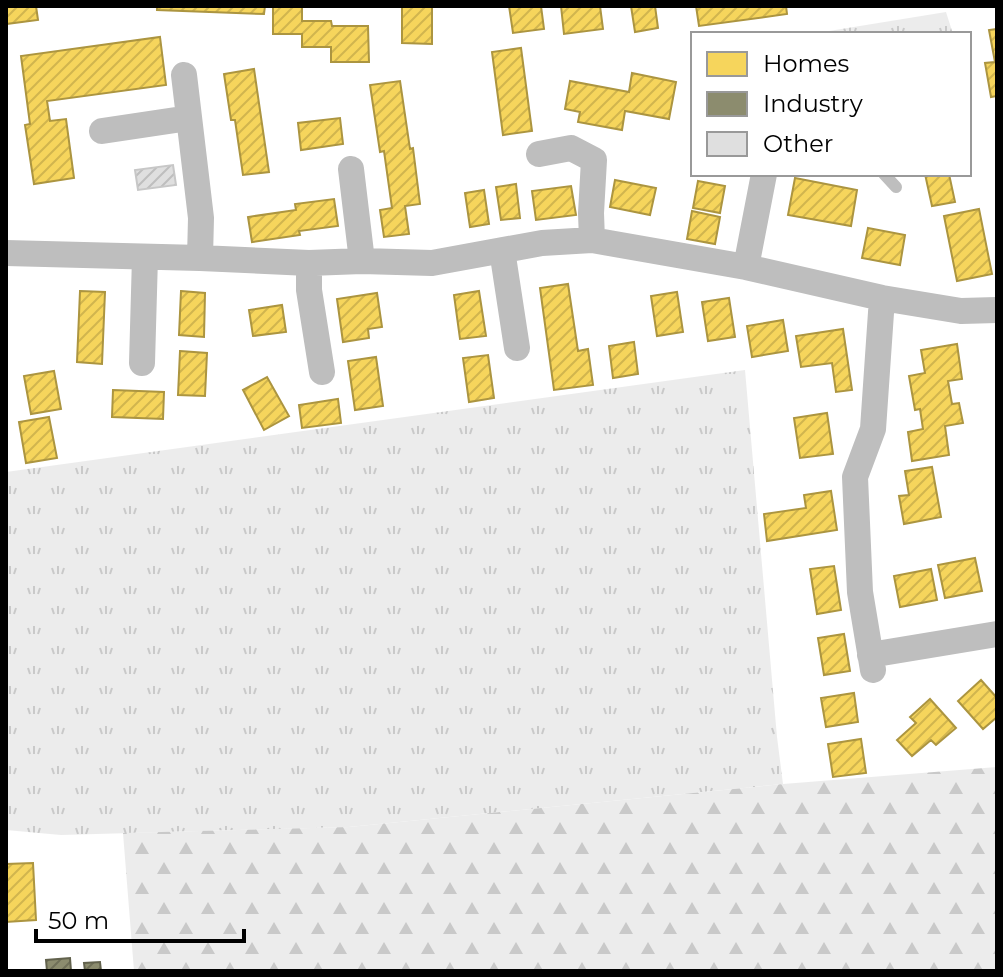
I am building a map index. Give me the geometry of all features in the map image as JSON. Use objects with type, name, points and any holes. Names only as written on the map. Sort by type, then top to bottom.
[{"type":"street","points":[[184,75],[201,218],[200,258]]},
{"type":"street","points":[[102,131],[189,118]]},
{"type":"street","points":[[539,154],[571,148],[594,160],[592,240]]},
{"type":"street","points":[[351,169],[362,261]]},
{"type":"street","points":[[746,267],[764,176]]},
{"type":"street","points":[[6,253],[309,263],[432,263],[542,243],[592,240],[746,267],[882,298],[961,311],[997,310]]},
{"type":"street","points":[[502,250],[517,348]]},
{"type":"street","points":[[142,363],[145,257]]},
{"type":"street","points":[[309,263],[309,290],[322,372]]},
{"type":"street","points":[[882,298],[873,429],[855,477],[860,592],[872,663],[997,634]]},
{"type":"lane","points":[[886,176],[896,187]]},
{"type":"green space","points":[[946,12],[952,32],[823,32]]},
{"type":"green space","points":[[745,370],[783,784],[349,827],[61,835],[6,830],[6,472]]},
{"type":"green space","points":[[997,767],[997,971],[134,971],[123,833],[349,827],[783,784]]},
{"type":"building: Homes","points":[[6,6],[36,6],[38,20],[6,24]]},
{"type":"building: Homes","points":[[157,6],[265,6],[264,14],[157,10]]},
{"type":"building: Homes","points":[[273,6],[302,6],[302,21],[331,21],[332,26],[368,26],[369,62],[331,62],[331,47],[302,47],[302,34],[273,34]]},
{"type":"building: Homes","points":[[402,6],[432,6],[432,44],[402,43]]},
{"type":"building: Homes","points":[[509,6],[541,6],[544,29],[513,33]]},
{"type":"building: Homes","points":[[561,6],[600,6],[603,29],[564,34]]},
{"type":"building: Homes","points":[[631,6],[655,6],[658,28],[635,32]]},
{"type":"building: Homes","points":[[696,6],[786,6],[787,14],[699,26]]},
{"type":"building: Homes","points":[[997,29],[997,96],[991,97],[985,63],[995,62],[989,30]]},
{"type":"building: Homes","points":[[160,37],[166,85],[47,101],[50,121],[66,119],[74,178],[34,184],[25,125],[30,124],[21,56]]},
{"type":"building: Homes","points":[[521,48],[532,131],[503,135],[492,52]]},
{"type":"building: Homes","points":[[254,69],[269,172],[243,175],[224,74]]},
{"type":"building: Homes","points":[[632,73],[676,82],[669,119],[625,111],[622,130],[578,122],[580,112],[565,109],[570,81],[629,92]]},
{"type":"building: Homes","points":[[400,81],[420,204],[405,206],[409,234],[384,237],[380,210],[392,208],[370,85]]},
{"type":"building: Homes","points":[[340,118],[343,144],[301,150],[298,123]]},
{"type":"building: Homes","points":[[925,176],[949,176],[955,202],[932,206]]},
{"type":"building: Homes","points":[[795,178],[857,190],[851,226],[788,215]]},
{"type":"building: Homes","points":[[615,180],[656,188],[650,215],[610,207]]},
{"type":"building: Homes","points":[[698,181],[725,186],[720,213],[693,208]]},
{"type":"building: Homes","points":[[516,184],[520,218],[501,220],[496,187]]},
{"type":"building: Homes","points":[[571,186],[576,215],[536,220],[532,191]]},
{"type":"building: Homes","points":[[484,190],[489,224],[470,227],[465,193]]},
{"type":"building: Homes","points":[[334,199],[338,226],[252,242],[248,217],[296,210],[295,204]]},
{"type":"building: Homes","points":[[979,209],[992,274],[957,281],[944,216]]},
{"type":"building: Homes","points":[[692,211],[720,217],[715,244],[687,239]]},
{"type":"building: Homes","points":[[868,228],[905,235],[900,265],[862,258]]},
{"type":"building: Homes","points":[[568,284],[578,351],[588,349],[593,385],[554,390],[540,288]]},
{"type":"building: Homes","points":[[80,291],[105,292],[102,364],[77,362]]},
{"type":"building: Homes","points":[[181,291],[205,293],[204,337],[179,335]]},
{"type":"building: Homes","points":[[479,291],[486,336],[460,339],[454,295]]},
{"type":"building: Homes","points":[[677,292],[683,332],[657,336],[651,296]]},
{"type":"building: Homes","points":[[377,293],[382,327],[368,329],[369,338],[343,342],[337,299]]},
{"type":"building: Homes","points":[[729,298],[735,337],[708,341],[702,302]]},
{"type":"building: Homes","points":[[282,305],[286,332],[253,336],[249,310]]},
{"type":"building: Homes","points":[[783,320],[788,351],[752,357],[747,326]]},
{"type":"building: Homes","points":[[843,329],[852,390],[836,392],[832,363],[801,367],[796,336]]},
{"type":"building: Homes","points":[[634,342],[638,374],[613,378],[609,346]]},
{"type":"building: Homes","points":[[957,344],[962,379],[948,381],[952,404],[959,403],[963,423],[945,426],[949,455],[912,461],[908,432],[923,429],[920,409],[915,410],[909,376],[925,373],[921,350]]},
{"type":"building: Homes","points":[[180,351],[207,353],[205,396],[178,395]]},
{"type":"building: Homes","points":[[488,355],[494,398],[469,402],[463,358]]},
{"type":"building: Homes","points":[[376,357],[383,406],[355,410],[348,361]]},
{"type":"building: Homes","points":[[54,371],[61,409],[31,414],[24,376]]},
{"type":"building: Homes","points":[[267,377],[289,416],[264,430],[243,390]]},
{"type":"building: Homes","points":[[113,390],[164,392],[163,419],[112,417]]},
{"type":"building: Homes","points":[[338,399],[341,423],[302,428],[299,405]]},
{"type":"building: Homes","points":[[827,413],[833,454],[800,458],[794,418]]},
{"type":"building: Homes","points":[[49,417],[57,458],[26,463],[19,422]]},
{"type":"building: Homes","points":[[932,467],[941,517],[904,524],[899,496],[909,495],[905,471]]},
{"type":"building: Homes","points":[[831,491],[837,530],[767,541],[764,514],[806,508],[804,495]]},
{"type":"building: Homes","points":[[975,558],[982,591],[945,598],[938,565]]},
{"type":"building: Homes","points":[[834,566],[841,610],[817,614],[810,569]]},
{"type":"building: Homes","points":[[931,569],[937,600],[900,607],[894,576]]},
{"type":"building: Homes","points":[[844,634],[850,671],[824,675],[818,638]]},
{"type":"building: Homes","points":[[981,680],[997,698],[997,717],[983,729],[958,701]]},
{"type":"building: Homes","points":[[854,693],[858,722],[826,727],[821,698]]},
{"type":"building: Homes","points":[[930,699],[956,728],[936,745],[931,740],[912,756],[897,740],[916,723],[910,717]]},
{"type":"building: Homes","points":[[861,739],[866,773],[833,777],[828,744]]},
{"type":"building: Homes","points":[[33,863],[36,920],[6,922],[6,864]]},
{"type":"building: Industry","points":[[70,958],[71,971],[47,971],[46,960]]},
{"type":"building: Industry","points":[[100,962],[101,971],[85,971],[84,963]]},
{"type":"building: Other","points":[[173,165],[176,185],[138,190],[135,170]]}]
